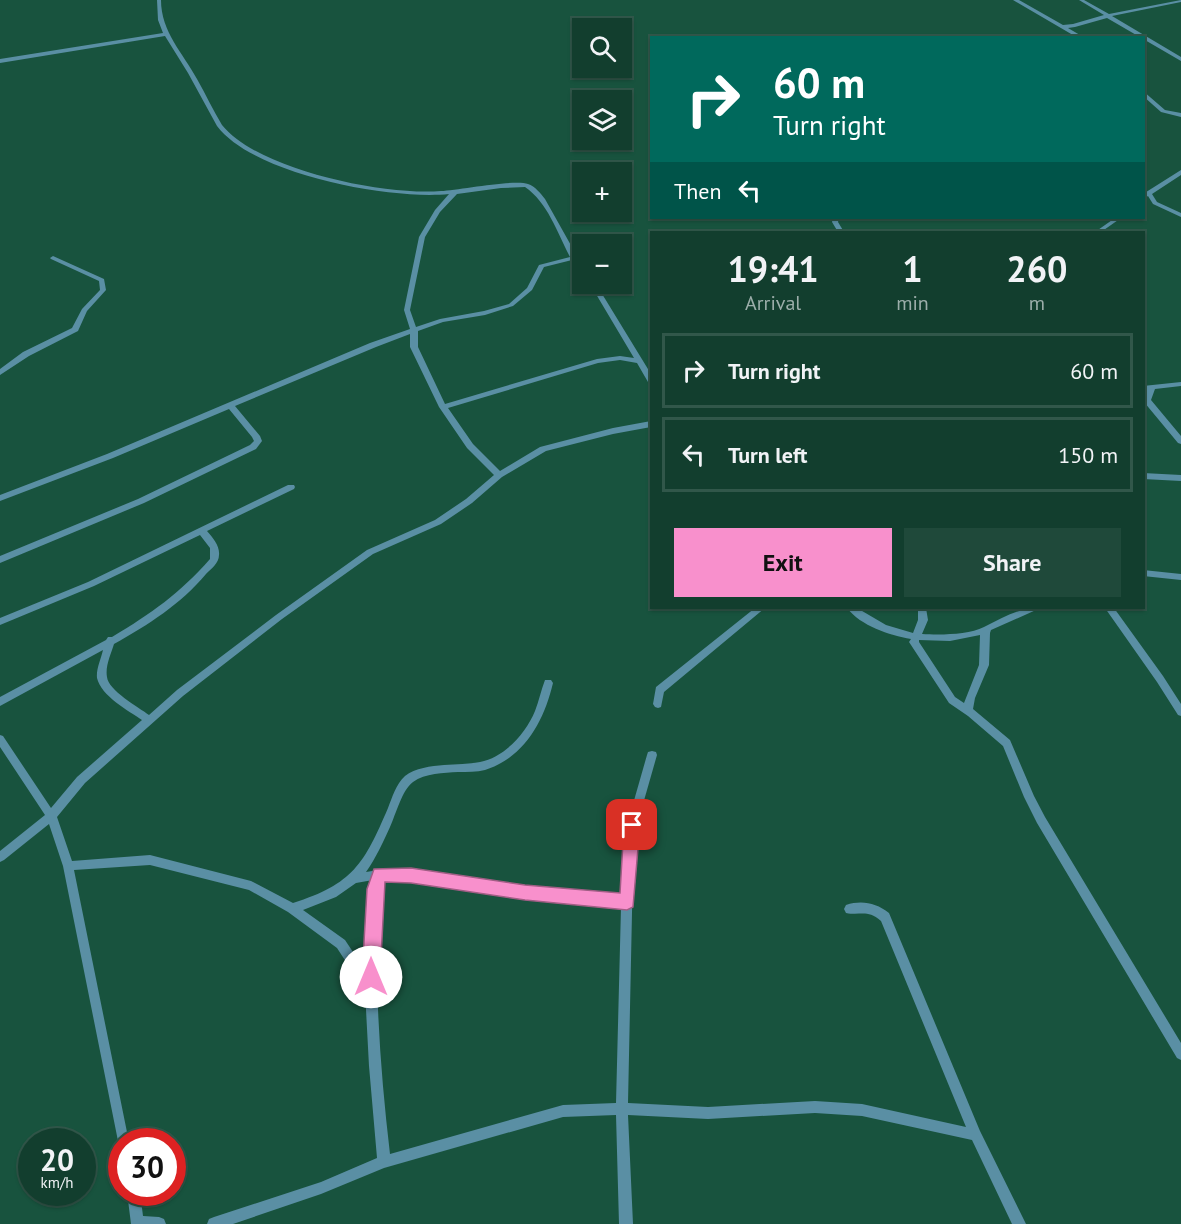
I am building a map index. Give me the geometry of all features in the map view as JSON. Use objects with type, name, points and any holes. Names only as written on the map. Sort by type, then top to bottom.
[{"type":"street","points":[[0,498],[74,471],[335,360],[442,320],[485,313],[511,305],[530,289],[541,266],[572,258],[549,212],[531,188],[518,185],[410,194],[357,187],[289,166],[243,145],[220,127],[166,34],[158,13],[159,0]]},
{"type":"street","points":[[1015,0],[1080,36]]},
{"type":"street","points":[[1081,0],[1141,36]]},
{"type":"street","points":[[1064,26],[1073,26],[1107,16],[1181,1]]},
{"type":"street","points":[[0,61],[166,34]]},
{"type":"street","points":[[1145,38],[1181,59]]},
{"type":"street","points":[[1145,95],[1159,108],[1181,115]]},
{"type":"street","points":[[1181,172],[1146,195],[1155,203],[1181,215]]},
{"type":"street","points":[[455,192],[437,211],[422,237],[407,304],[414,331],[414,347],[443,407],[470,446],[499,475]]},
{"type":"street","points":[[1145,202],[1155,203]]},
{"type":"street","points":[[1099,231],[1117,219]]},
{"type":"street","points":[[0,373],[26,354],[75,329],[84,310],[103,290],[102,280],[53,258]]},
{"type":"street","points":[[599,294],[650,379]]},
{"type":"street","points":[[443,407],[597,361],[620,358],[638,361]]},
{"type":"street","points":[[1181,384],[1147,389],[1147,400],[1181,441]]},
{"type":"street","points":[[0,560],[141,501],[253,447],[258,441],[256,436],[231,406]]},
{"type":"street","points":[[0,857],[51,816],[81,780],[149,720],[279,616],[361,559],[438,522],[470,501],[499,475],[543,449],[650,424]]},
{"type":"street","points":[[1145,476],[1181,478]]},
{"type":"street","points":[[0,622],[91,584],[291,488]]},
{"type":"street","points":[[0,702],[111,640],[171,603],[208,569],[216,553],[202,531]]},
{"type":"street","points":[[1145,573],[1181,577]]},
{"type":"street","points":[[658,704],[659,690],[760,609]]},
{"type":"street","points":[[852,609],[871,623],[915,637],[962,637],[987,630],[1031,609]]},
{"type":"street","points":[[922,609],[923,620],[914,642],[919,651],[952,700],[1007,743],[1041,820],[1181,1054]]},
{"type":"street","points":[[1109,609],[1181,712]]},
{"type":"street","points":[[971,713],[968,706],[984,665],[987,630]]},
{"type":"street","points":[[111,640],[102,676],[103,683],[109,691],[149,720]]},
{"type":"street","points":[[292,908],[331,896],[355,878],[376,844],[404,784],[413,776],[483,766],[526,739],[538,721],[548,683]]},
{"type":"street","points":[[0,739],[51,816],[68,866],[120,1128]]},
{"type":"street","points":[[626,1224],[622,1109],[627,902],[632,825],[652,755]]},
{"type":"street","points":[[68,866],[150,860],[251,886],[292,908],[341,944],[371,989]]},
{"type":"street","points":[[380,875],[375,889],[372,923],[371,989],[373,1061],[384,1162]]},
{"type":"street","points":[[355,878],[411,875],[525,892],[627,902]]},
{"type":"street","points":[[850,909],[865,906],[877,909],[885,917],[976,1135],[1019,1224]]},
{"type":"street","points":[[214,1224],[321,1188],[384,1162],[563,1111],[622,1109],[708,1113],[815,1107],[862,1110],[976,1135]]},
{"type":"street","points":[[135,1206],[138,1223],[159,1224]]},
{"type":"route","points":[[371,977],[375,889],[380,875],[391,873],[411,875],[525,892],[627,902],[632,825]]}]
